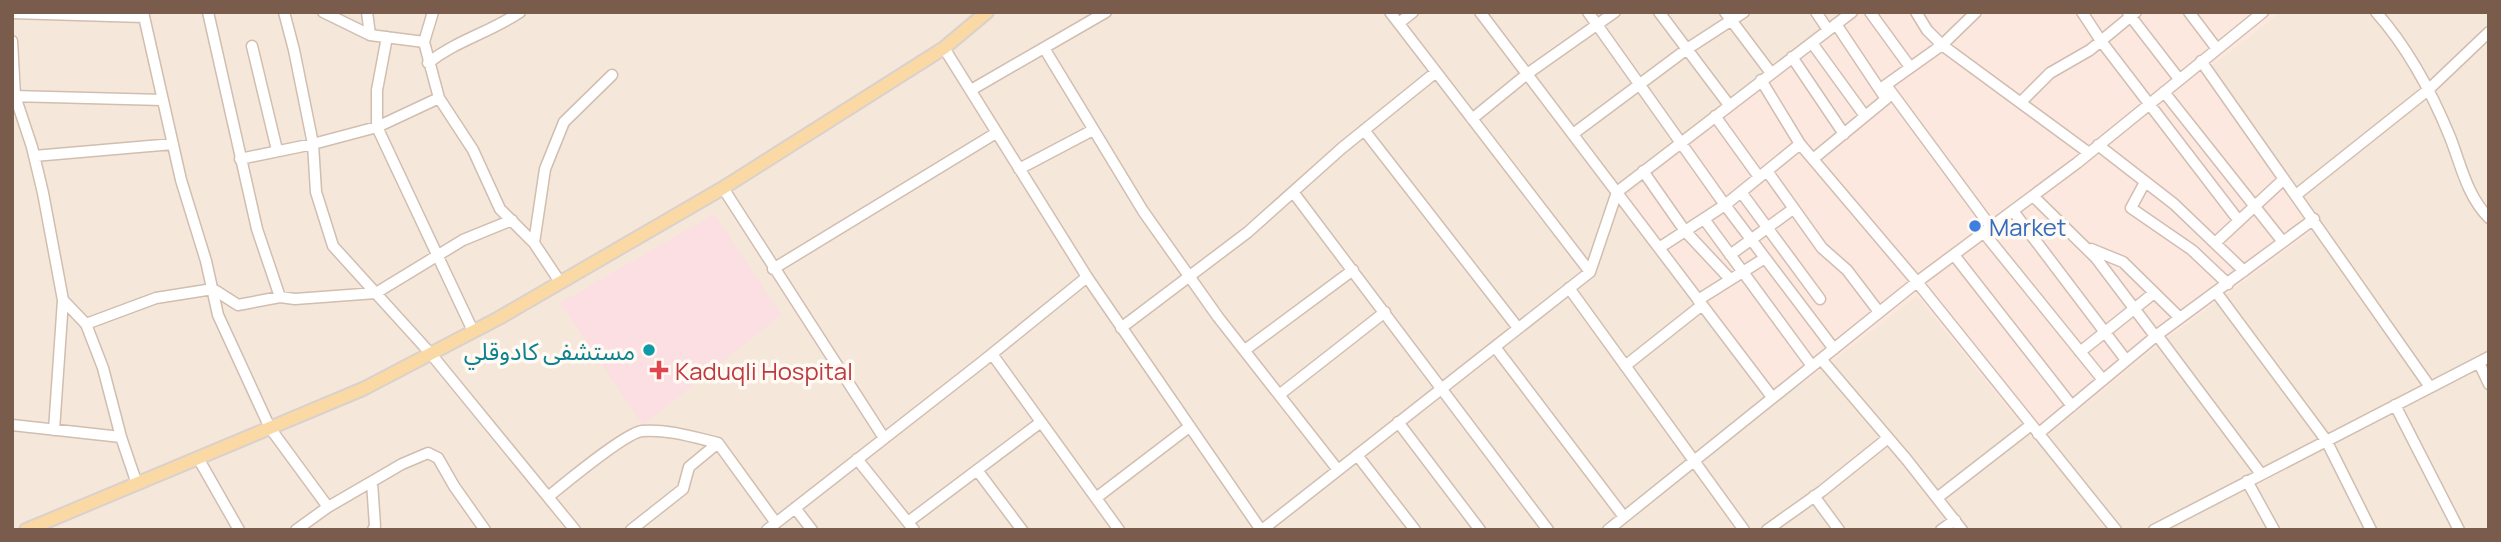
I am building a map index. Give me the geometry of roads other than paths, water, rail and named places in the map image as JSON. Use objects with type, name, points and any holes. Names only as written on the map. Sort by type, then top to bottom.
[{"type":"main road","points":[[26,530],[42,527],[363,389],[474,331],[723,188],[944,48],[987,12]]},
{"type":"street","points":[[208,12],[257,229],[280,297]]},
{"type":"street","points":[[284,12],[313,144],[316,192],[333,246],[431,354],[575,530]]},
{"type":"street","points":[[323,12],[370,35],[424,42]]},
{"type":"street","points":[[367,12],[370,35]]},
{"type":"street","points":[[433,12],[424,42],[439,98],[473,150],[500,209],[534,243],[560,282]]},
{"type":"street","points":[[428,63],[448,47],[501,25],[520,12]]},
{"type":"street","points":[[971,90],[1106,12]]},
{"type":"street","points":[[1390,12],[1590,272]]},
{"type":"street","points":[[1399,23],[1413,12]]},
{"type":"street","points":[[1588,12],[1725,205],[1834,349]]},
{"type":"street","points":[[1472,119],[1527,74],[1615,12]]},
{"type":"street","points":[[1659,12],[1730,105]]},
{"type":"street","points":[[1725,12],[1771,73]]},
{"type":"street","points":[[1573,134],[1687,50],[1744,12]]},
{"type":"street","points":[[1816,12],[1883,87],[1987,230],[2103,380]]},
{"type":"street","points":[[944,48],[1087,277],[1261,530],[1590,272],[1617,192],[1852,12]]},
{"type":"street","points":[[1870,12],[1910,67]]},
{"type":"street","points":[[1916,12],[1927,30],[1942,45],[2089,153]]},
{"type":"street","points":[[1883,87],[1942,45],[1976,12]]},
{"type":"street","points":[[2082,12],[2101,41],[2239,221]]},
{"type":"street","points":[[2189,12],[2217,49]]},
{"type":"street","points":[[2242,12],[2250,23]]},
{"type":"street","points":[[1608,530],[1917,282],[2089,153],[2263,12]]},
{"type":"street","points":[[2376,12],[2408,55],[2428,90],[2450,137],[2469,191],[2489,218]]},
{"type":"street","points":[[12,13],[143,15],[181,180],[219,315],[270,428],[328,507]]},
{"type":"street","points":[[2021,102],[2050,73],[2090,50],[2131,13],[2179,79]]},
{"type":"street","points":[[1484,14],[1772,397]]},
{"type":"street","points":[[2296,195],[2428,90],[2489,32]]},
{"type":"street","points":[[387,37],[377,90],[377,127],[474,331]]},
{"type":"street","points":[[12,41],[14,96],[34,156],[63,300],[54,430]]},
{"type":"street","points":[[1812,43],[1865,116]]},
{"type":"street","points":[[252,46],[277,150]]},
{"type":"street","points":[[1044,48],[1143,211],[1244,350],[1338,470]]},
{"type":"street","points":[[1792,57],[1844,134]]},
{"type":"street","points":[[2201,61],[2430,387]]},
{"type":"street","points":[[1121,328],[1248,232],[1436,72]]},
{"type":"street","points":[[534,243],[545,169],[564,122],[612,75]]},
{"type":"street","points":[[1761,80],[1800,144],[1917,282],[2116,530]]},
{"type":"street","points":[[1813,159],[1886,99],[1883,87]]},
{"type":"street","points":[[2164,92],[2283,242]]},
{"type":"street","points":[[14,96],[163,100]]},
{"type":"street","points":[[240,159],[377,127],[439,98]]},
{"type":"street","points":[[1715,116],[1822,248],[1847,270],[1880,312]]},
{"type":"street","points":[[1019,169],[1093,130]]},
{"type":"street","points":[[1364,131],[1518,328]]},
{"type":"street","points":[[773,269],[996,133]]},
{"type":"street","points":[[34,156],[173,144]]},
{"type":"street","points":[[1660,248],[1725,205],[1800,144]]},
{"type":"street","points":[[2098,145],[2174,204],[2244,271]]},
{"type":"street","points":[[1643,171],[1685,231],[1730,279]]},
{"type":"street","points":[[2215,243],[2284,179]]},
{"type":"street","points":[[2145,182],[2131,208],[2192,250],[2228,284]]},
{"type":"street","points":[[723,188],[884,438]]},
{"type":"street","points":[[1293,192],[1548,530]]},
{"type":"street","points":[[1741,192],[1820,299]]},
{"type":"street","points":[[2033,196],[2096,258],[2261,474]]},
{"type":"street","points":[[1730,255],[1793,209]]},
{"type":"street","points":[[2013,211],[2126,360]]},
{"type":"street","points":[[1704,219],[1816,362],[1888,438],[1962,530]]},
{"type":"street","points":[[1937,498],[2072,406],[2156,335],[2314,219]]},
{"type":"street","points":[[86,324],[156,298],[213,289],[238,305],[280,297],[295,299],[376,293],[463,240],[512,220]]},
{"type":"street","points":[[2084,246],[2123,262],[2180,318]]},
{"type":"street","points":[[1954,255],[2072,406]]},
{"type":"street","points":[[1625,366],[1700,302],[1730,279],[1765,258]]},
{"type":"street","points":[[1244,350],[1353,270]]},
{"type":"street","points":[[767,530],[1087,277]]},
{"type":"street","points":[[1569,288],[1744,530]]},
{"type":"street","points":[[2216,292],[2326,440],[2371,530]]},
{"type":"street","points":[[2080,352],[2154,293]]},
{"type":"street","points":[[63,300],[86,324],[103,368],[121,437],[137,484]]},
{"type":"street","points":[[1279,395],[1385,312]]},
{"type":"street","points":[[1494,347],[1624,517]]},
{"type":"street","points":[[992,354],[1119,530]]},
{"type":"street","points":[[2154,530],[2489,357]]},
{"type":"street","points":[[2479,363],[2489,384]]},
{"type":"street","points":[[2395,405],[2459,530]]},
{"type":"street","points":[[857,459],[911,526],[977,470],[1041,422]]},
{"type":"street","points":[[1398,422],[1480,530]]},
{"type":"street","points":[[12,425],[121,437]]},
{"type":"street","points":[[1096,498],[1189,426]]},
{"type":"street","points":[[548,498],[601,456],[639,431],[670,432],[718,443],[776,523]]},
{"type":"street","points":[[1767,530],[1888,438]]},
{"type":"street","points":[[631,530],[683,489],[689,467],[718,443]]},
{"type":"street","points":[[296,530],[328,507],[402,464],[428,453],[438,458],[485,530]]},
{"type":"street","points":[[1357,455],[1415,530]]},
{"type":"street","points":[[198,458],[239,530]]},
{"type":"street","points":[[977,470],[1022,530]]},
{"type":"street","points":[[2248,481],[2274,530]]},
{"type":"street","points":[[372,482],[373,530]]},
{"type":"street","points":[[1814,496],[1839,530]]},
{"type":"street","points":[[795,508],[812,530]]},
{"type":"street","points":[[2174,519],[2180,530]]},
{"type":"street","points":[[1941,530],[1955,520]]},
{"type":"place","name":"Market","points":[[1975,226]]},
{"type":"place","name":"مستشفى كادوقلي","points":[[649,350]]},
{"type":"place","name":"Kaduqli Hospital","points":[[659,370]]}]
